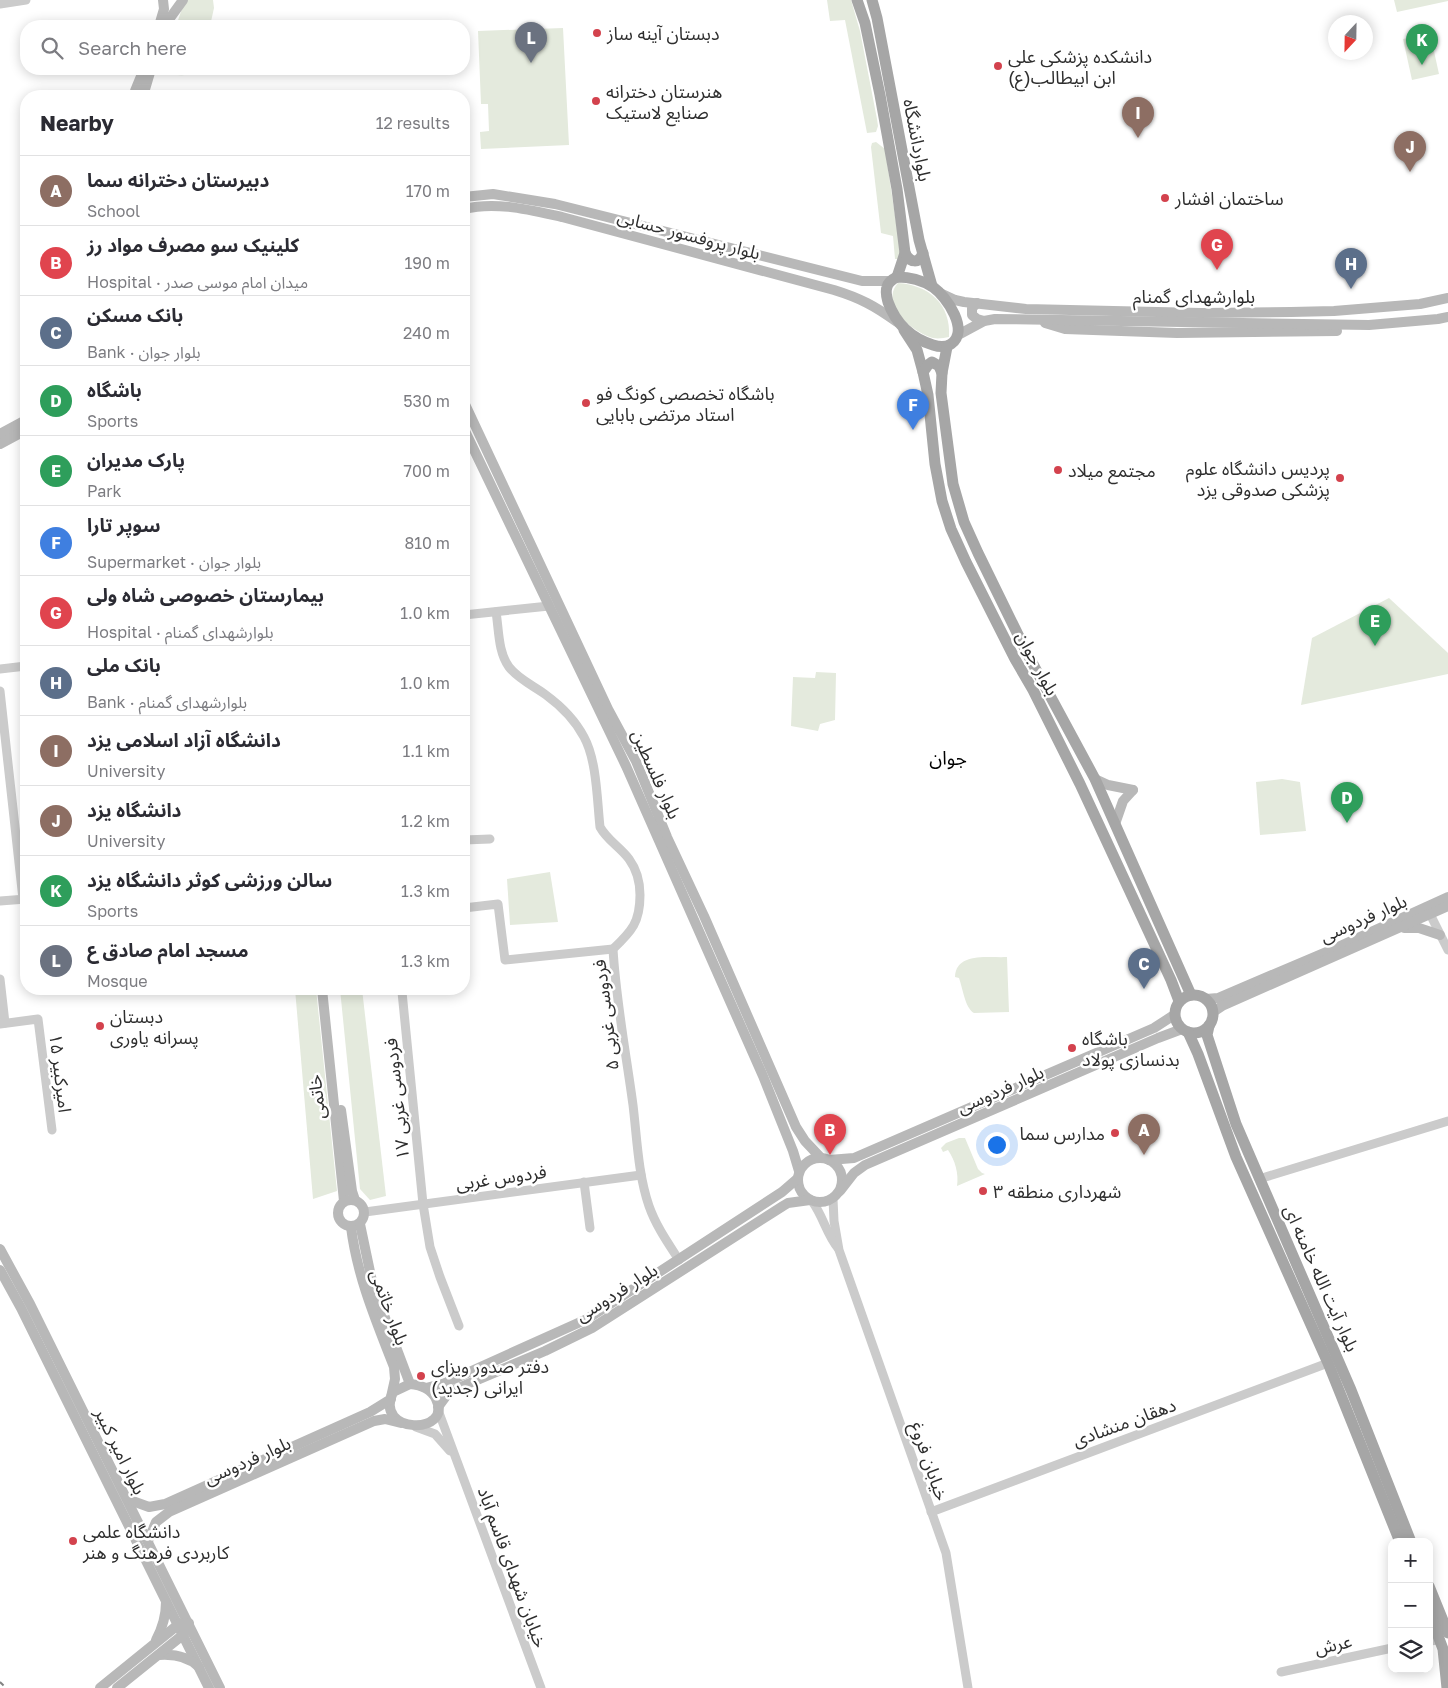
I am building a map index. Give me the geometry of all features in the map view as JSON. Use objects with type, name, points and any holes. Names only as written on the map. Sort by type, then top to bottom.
[{"type":"main road","points":[[161,20],[164,10],[163,0]]},
{"type":"main road","points":[[173,0],[182,0]]},
{"type":"main road","points":[[169,20],[182,0]]},
{"type":"main road","name":"بلواردانشگاه","points":[[857,0],[865,23],[897,189],[905,253],[894,279]]},
{"type":"main road","name":"بلواردانشگاه","points":[[872,0],[923,253],[936,290]]},
{"type":"main road","points":[[136,90],[142,75]]},
{"type":"main road","points":[[145,90],[149,75]]},
{"type":"main road","name":"بلوار پروفسور حسابی","points":[[470,196],[493,194],[555,204],[862,281],[894,279]]},
{"type":"main road","name":"بلوار پروفسور حسابی","points":[[470,209],[491,207],[519,208],[562,217],[809,282],[860,298],[877,307],[901,326]]},
{"type":"main road","points":[[905,253],[907,258],[912,261],[917,261],[923,253]]},
{"type":"main road","points":[[907,276],[922,281],[936,290],[953,311],[958,326],[958,335],[954,342],[947,347],[923,342],[901,326],[892,312],[886,288],[894,279],[907,276]]},
{"type":"main road","points":[[860,298],[865,296],[868,291],[868,285],[862,281]]},
{"type":"main road","name":"بلوارشهدای گمنام","points":[[936,290],[955,300],[1026,309],[1201,313],[1334,311],[1420,304],[1448,298]]},
{"type":"main road","points":[[977,303],[972,308],[972,315],[984,321]]},
{"type":"main road","name":"بلوارشهدای گمنام","points":[[958,335],[984,321],[995,319],[1369,325],[1448,317]]},
{"type":"main road","name":"بلوار جوان","points":[[901,326],[917,350],[923,372],[928,395],[942,501],[951,528],[970,571],[1033,690],[1090,805],[1179,1001]]},
{"type":"main road","name":"بلوار جوان","points":[[947,347],[940,393],[953,484],[964,522],[1027,653],[1104,797],[1192,995]]},
{"type":"main road","points":[[923,372],[932,362],[938,366],[942,373]]},
{"type":"main road","name":"بلوار فلسطین","points":[[470,415],[610,711],[794,1151],[798,1175]]},
{"type":"main road","points":[[0,434],[20,423]]},
{"type":"main road","points":[[0,444],[20,433]]},
{"type":"main road","name":"بلوار فلسطین","points":[[470,442],[548,606],[667,837],[704,916],[796,1127],[805,1141],[825,1159]]},
{"type":"main road","points":[[1095,779],[1108,785],[1132,790],[1123,800],[1115,824]]},
{"type":"main road","points":[[1090,805],[1104,797]]},
{"type":"main road","name":"بلوار فردوسی","points":[[1213,1012],[1222,1006],[1396,930],[1448,897]]},
{"type":"main road","name":"بلوار فردوسی","points":[[1206,999],[1218,998],[1428,911],[1448,906]]},
{"type":"main road","points":[[1396,930],[1418,928],[1440,935]]},
{"type":"main road","points":[[1175,990],[1182,989],[1186,984]]},
{"type":"main road","name":"خاتمی","points":[[323,995],[350,1201]]},
{"type":"main road","name":"خاتمی","points":[[329,995],[339,1095],[352,1191],[350,1201]]},
{"type":"main road","points":[[1192,995],[1201,996],[1206,999],[1211,1005],[1213,1012],[1209,1026],[1199,1032],[1185,1031],[1177,1025],[1174,1015],[1179,1001],[1192,995]]},
{"type":"main road","name":"بلوار فردوسی","points":[[825,1159],[854,1158],[1129,1040],[1154,1028],[1174,1015]]},
{"type":"main road","name":"بلوار آیت الله خامنه ای","points":[[1209,1026],[1207,1036],[1236,1124],[1352,1390],[1409,1538]]},
{"type":"main road","name":"بلوار فردوسی","points":[[836,1195],[854,1173],[865,1165],[1158,1038],[1185,1031]]},
{"type":"main road","name":"بلوار آیت الله خامنه ای","points":[[1185,1031],[1198,1054],[1236,1157],[1328,1363],[1398,1538]]},
{"type":"main road","points":[[1198,1054],[1206,1047],[1210,1048],[1213,1052]]},
{"type":"main road","points":[[794,1151],[802,1149],[805,1141]]},
{"type":"main road","points":[[812,1159],[825,1159],[837,1165],[841,1173],[842,1182],[836,1195],[818,1203],[811,1201],[803,1195],[798,1188],[798,1175],[804,1164],[812,1159]]},
{"type":"main road","points":[[848,1159],[848,1167],[854,1173]]},
{"type":"main road","name":"بلوار فردوسی","points":[[426,1388],[445,1383],[587,1319],[777,1195],[798,1175]]},
{"type":"main road","points":[[777,1195],[784,1199],[783,1206]]},
{"type":"main road","points":[[350,1201],[363,1207],[364,1212],[364,1217],[355,1225],[343,1224],[338,1215],[338,1210],[350,1201]]},
{"type":"main road","name":"بلوار فردوسی","points":[[438,1409],[449,1392],[592,1328],[788,1203],[811,1201]]},
{"type":"main road","name":"بلوار خاتمی","points":[[355,1225],[373,1286],[410,1384]]},
{"type":"main road","name":"بلوار خاتمی","points":[[355,1225],[354,1251],[364,1288],[394,1367],[395,1379],[391,1398]]},
{"type":"main road","name":"بلوار امیر کبیر","points":[[0,1249],[30,1304],[70,1395],[166,1598],[184,1623]]},
{"type":"main road","name":"بلوار امیر کبیر","points":[[0,1270],[127,1499],[206,1670]]},
{"type":"main road","points":[[410,1384],[426,1388],[433,1393],[438,1400],[438,1409],[436,1416],[431,1422],[416,1427],[401,1422],[392,1410],[391,1398],[397,1390],[410,1384]]},
{"type":"main road","name":"بلوار فردوسی","points":[[127,1499],[149,1506],[165,1504],[370,1412],[391,1398]]},
{"type":"main road","name":"بلوار فردوسی","points":[[148,1542],[156,1522],[169,1512],[374,1421],[385,1419],[401,1422]]},
{"type":"main road","points":[[153,1645],[161,1631],[166,1615],[166,1598]]},
{"type":"main road","points":[[1433,1607],[1439,1638]]},
{"type":"main road","points":[[1433,1622],[1443,1649],[1447,1688]]},
{"type":"main road","points":[[184,1623],[184,1634],[206,1670],[220,1688]]},
{"type":"main road","points":[[100,1688],[153,1645],[184,1623]]},
{"type":"main road","points":[[117,1688],[184,1634]]},
{"type":"main road","points":[[159,1654],[183,1657],[206,1670],[209,1688]]},
{"type":"street","points":[[0,4],[26,0]]},
{"type":"street","points":[[470,615],[548,606]]},
{"type":"street","name":"فردوسی غربی ۵","points":[[496,612],[502,651],[509,668],[571,716],[585,738],[593,771],[600,827],[603,834],[628,858],[640,884],[640,912],[625,938],[613,949],[638,1137],[641,1175],[649,1207],[679,1260]]},
{"type":"street","points":[[0,669],[20,667]]},
{"type":"street","points":[[0,691],[20,864]]},
{"type":"street","points":[[470,840],[490,838]]},
{"type":"street","points":[[0,901],[20,899]]},
{"type":"street","points":[[470,907],[498,904],[505,960],[613,949]]},
{"type":"street","points":[[1428,911],[1448,950]]},
{"type":"street","points":[[0,979],[3,1023]]},
{"type":"street","name":"فردوسی غربی ۱۷","points":[[402,995],[423,1204],[430,1247],[460,1326]]},
{"type":"street","name":"امیرکبیر ۱۵","points":[[3,1023],[38,1019],[52,1130]]},
{"type":"street","points":[[1259,1179],[1448,1121]]},
{"type":"street","name":"فردوس غربی","points":[[364,1212],[641,1175]]},
{"type":"street","points":[[584,1182],[590,1228]]},
{"type":"street","name":"خیابان فروغ","points":[[836,1195],[834,1221],[840,1250],[946,1553],[968,1688]]},
{"type":"street","name":"خیابان فروغ","points":[[811,1201],[820,1213],[832,1240],[840,1250]]},
{"type":"street","name":"دهقان منشادی","points":[[931,1512],[1328,1363]]},
{"type":"street","name":"خیابان شهدای قاسم آباد","points":[[438,1409],[541,1688]]},
{"type":"street","points":[[416,1427],[435,1434],[455,1457]]},
{"type":"street","name":"عرش","points":[[1281,1672],[1388,1649]]},
{"type":"shaded area","points":[[185,0],[213,0],[214,8],[211,20],[178,20]]},
{"type":"shaded area","points":[[827,0],[851,0],[860,31],[877,119],[878,126],[876,132],[867,133],[845,20],[830,21]]},
{"type":"shaded area","points":[[1394,0],[1448,0],[1448,1],[1397,12]]},
{"type":"shaded area","points":[[563,28],[569,145],[481,149],[480,132],[489,131],[488,104],[481,104],[478,31]]},
{"type":"shaded area","points":[[1430,33],[1439,74],[1412,80],[1403,39]]},
{"type":"shaded area","points":[[876,142],[885,149],[899,242],[900,253],[898,259],[895,259],[893,236],[881,233],[871,147],[872,143]]},
{"type":"shaded area","points":[[898,283],[919,288],[936,298],[946,315],[949,325],[949,337],[935,338],[925,335],[908,324],[895,308],[893,300],[893,291]]},
{"type":"shaded area","points":[[1389,598],[1448,653],[1448,674],[1301,705],[1312,638]]},
{"type":"shaded area","points":[[816,672],[836,673],[835,720],[820,724],[818,731],[791,726],[793,677],[815,678]]},
{"type":"shaded area","points":[[1282,779],[1300,782],[1306,831],[1260,835],[1256,782]]},
{"type":"shaded area","points":[[550,872],[558,922],[510,925],[507,879]]},
{"type":"shaded area","points":[[1007,957],[1009,1012],[974,1013],[966,1003],[959,978],[955,977],[957,969],[961,963],[974,958]]},
{"type":"shaded area","points":[[296,995],[317,995],[337,1191],[313,1199]]},
{"type":"shaded area","points":[[341,995],[363,995],[386,1196],[370,1200],[360,1189]]},
{"type":"shaded area","points":[[959,1138],[965,1138],[978,1169],[985,1174],[957,1186],[957,1172],[953,1158],[948,1150],[943,1152],[941,1148],[946,1143]]},
{"type":"railway","points":[[0,1682],[6,1688]]},
{"type":"place","name":"دبستان آینه ساز","points":[[597,33]]},
{"type":"place","name":"مسجد امام صادق ع","points":[[531,63]]},
{"type":"place","name":"سالن ورزشی کوثر دانشگاه یزد","points":[[1422,65]]},
{"type":"place","name":"دانشکده پزشکی علی ابن ابیطالب(ع)","points":[[998,66]]},
{"type":"place","name":"هنرستان دخترانه صنایع لاستیک","points":[[596,101]]},
{"type":"place","name":"دانشگاه آزاد اسلامی یزد","points":[[1138,138]]},
{"type":"place","name":"دانشگاه یزد","points":[[1410,172]]},
{"type":"place","name":"ساختمان افشار","points":[[1165,198]]},
{"type":"place","name":"بیمارستان خصوصی شاه ولی","points":[[1217,270]]},
{"type":"place","name":"بانک ملی","points":[[1351,289]]},
{"type":"place","name":"باشگاه تخصصی کونگ فو استاد مرتضی بابایی","points":[[586,403]]},
{"type":"place","name":"سوپر تارا","points":[[913,430]]},
{"type":"place","name":"مجتمع میلاد","points":[[1058,470]]},
{"type":"place","name":"پردیس دانشگاه علوم پزشکی صدوقی یزد","points":[[1340,478]]},
{"type":"place","name":"پارک مدیران","points":[[1375,646]]},
{"type":"place","name":"باشگاه","points":[[1347,823]]},
{"type":"place","name":"بانک مسکن","points":[[1144,989]]},
{"type":"place","name":"دبستان پسرانه یاوری","points":[[100,1026]]},
{"type":"place","name":"باشگاه بدنسازی پولاد","points":[[1072,1048]]},
{"type":"place","name":"مدارس سما","points":[[1115,1133]]},
{"type":"place","name":"کلینیک سو مصرف مواد رز","points":[[830,1155]]},
{"type":"place","name":"دبیرستان دخترانه سما","points":[[1144,1155]]},
{"type":"place","name":"شهرداری منطقه ۳","points":[[983,1191]]},
{"type":"place","name":"دفتر صدور ویزای ایرانی (جدید)","points":[[421,1376]]},
{"type":"place","name":"دانشگاه علمی کاربردی فرهنگ و هنر","points":[[73,1541]]},
{"type":"district","name":"جوان","points":[[948,757]]}]
